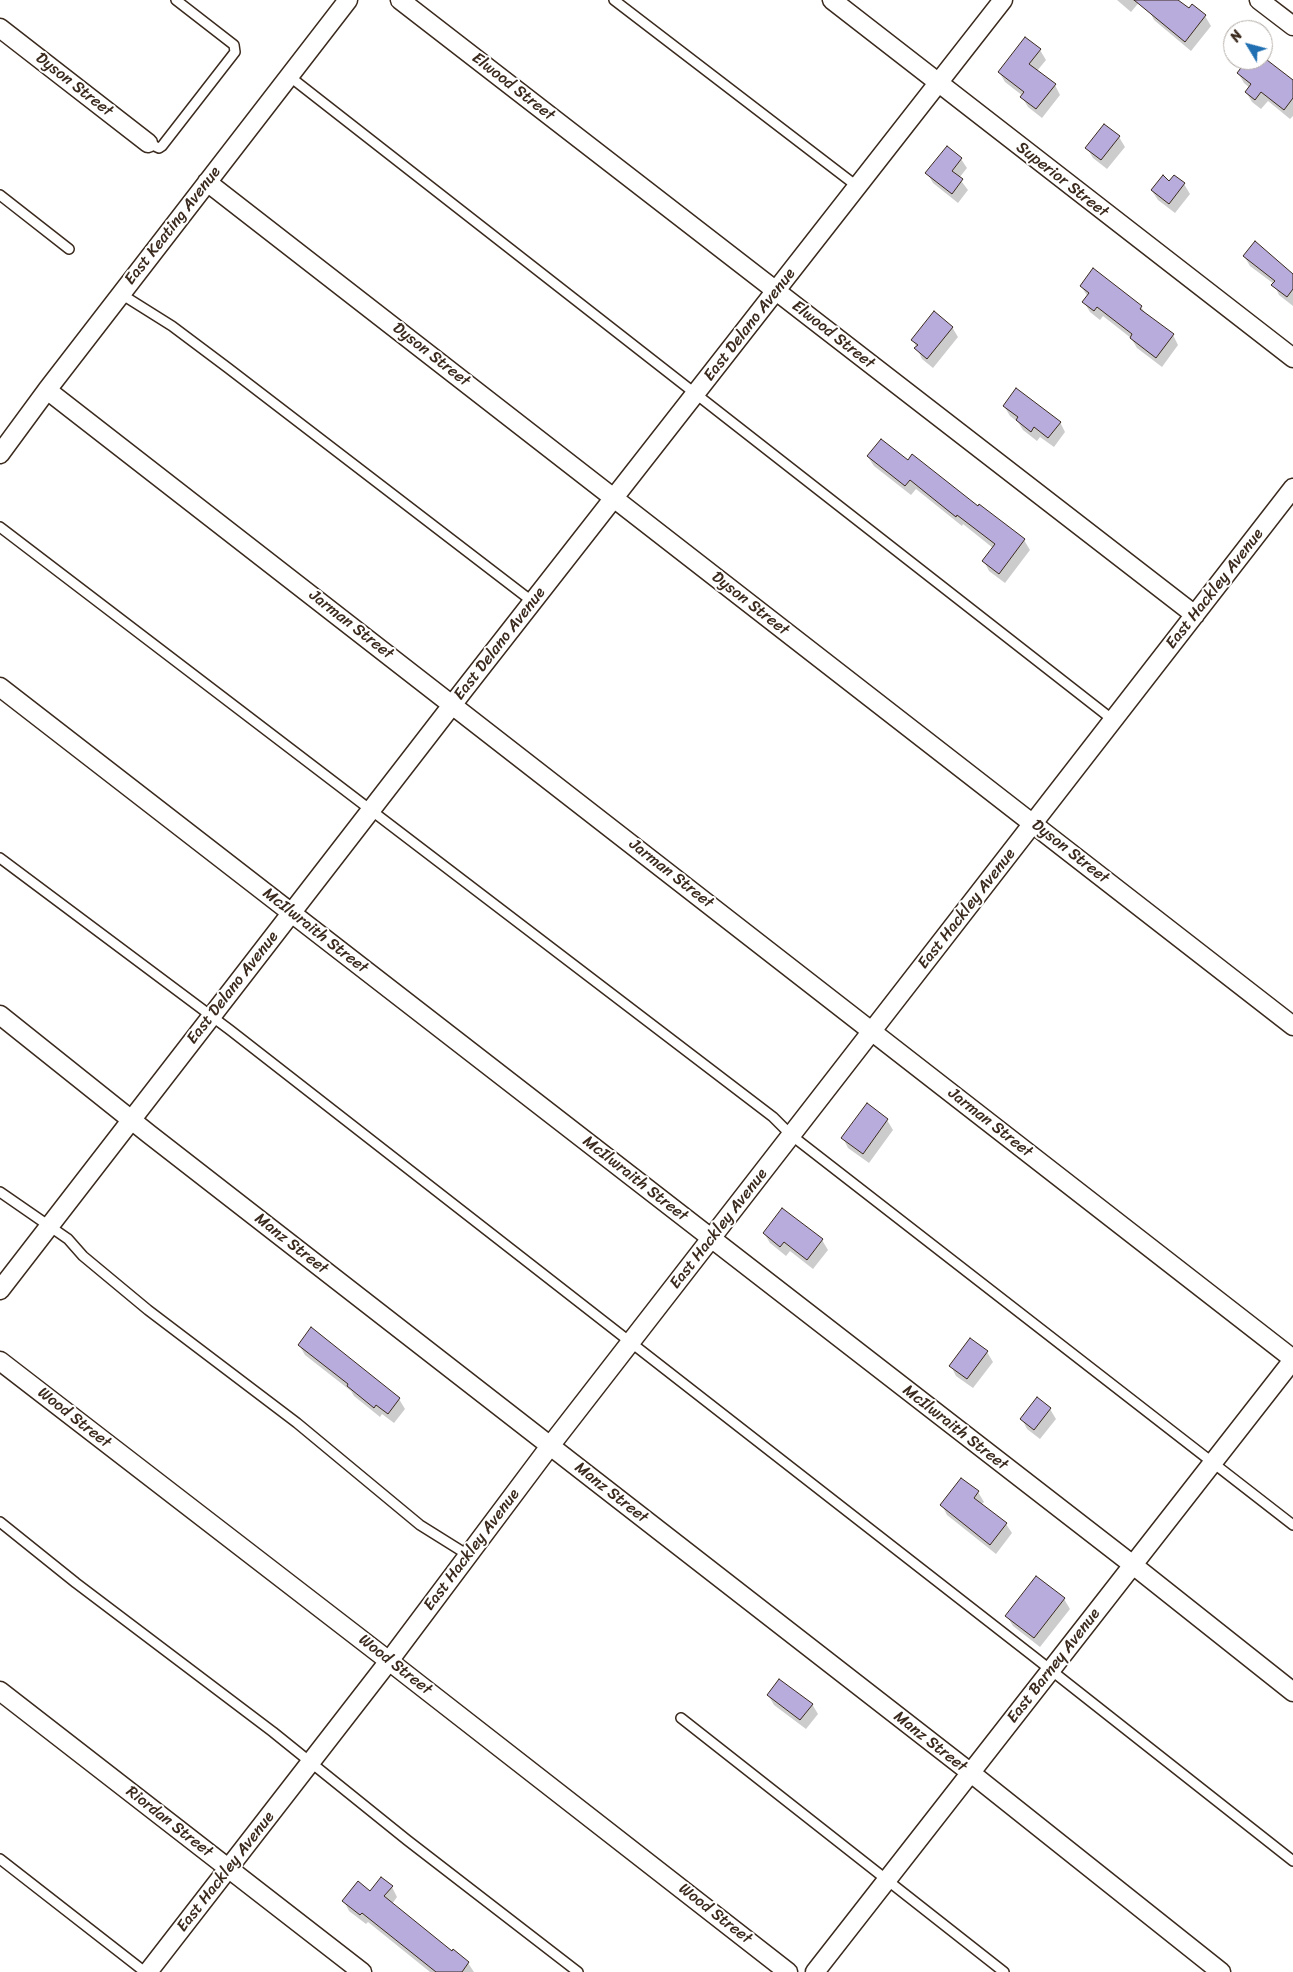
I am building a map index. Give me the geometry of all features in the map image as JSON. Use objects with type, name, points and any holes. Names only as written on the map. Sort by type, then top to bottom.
[{"type":"street","name":"East Keating Avenue","points":[[0,454],[47,390],[348,0]]},
{"type":"street","name":"Elwood Street","points":[[400,0],[1195,615]]},
{"type":"street","name":"Superior Street","points":[[832,0],[1293,358]]},
{"type":"street","name":"East Delano Avenue","points":[[0,1290],[453,704],[1003,0]]},
{"type":"street","points":[[1259,0],[1293,26]]},
{"type":"street","name":"Dyson Street","points":[[0,28],[148,143]]},
{"type":"street","name":"Dyson Street","points":[[207,182],[1293,1026]]},
{"type":"street","name":"Jarman Street","points":[[47,390],[1293,1359]]},
{"type":"street","name":"East Hackley Avenue","points":[[146,1972],[229,1869],[390,1661],[630,1342],[1293,488]]},
{"type":"street","name":"McIlwraith Street","points":[[0,687],[1133,1565],[1293,1692]]},
{"type":"street","name":"Manz Street","points":[[0,1015],[971,1773],[1221,1972]]},
{"type":"street","name":"East Barney Avenue","points":[[815,1972],[1293,1359]]},
{"type":"street","name":"Wood Street","points":[[0,1361],[390,1661],[788,1972]]},
{"type":"street","name":"Riordan Street","points":[[0,1691],[362,1972]]},
{"type":"lane","points":[[148,143],[159,148],[162,146],[235,52],[234,45],[176,0]]},
{"type":"lane","points":[[614,0],[858,187]]},
{"type":"lane","points":[[289,76],[1113,720]]},
{"type":"lane","points":[[0,195],[69,249]]},
{"type":"lane","points":[[121,294],[172,326],[214,357],[533,602]]},
{"type":"lane","points":[[0,528],[773,1117],[791,1135],[1293,1526]]},
{"type":"lane","points":[[0,858],[211,1016],[1051,1670],[1293,1861]]},
{"type":"lane","points":[[0,1192],[68,1239],[83,1256],[148,1310],[297,1423],[420,1525],[468,1555]]},
{"type":"lane","points":[[0,1522],[578,1972]]},
{"type":"lane","points":[[681,1718],[1004,1972]]},
{"type":"lane","points":[[0,1859],[146,1972]]},
{"type":"building","points":[[1134,0],[1178,0],[1189,8],[1192,4],[1206,15],[1185,42]]},
{"type":"building","points":[[1025,37],[1041,49],[1029,64],[1056,84],[1036,109],[1020,97],[1024,92],[998,72]]},
{"type":"building","points":[[1273,65],[1293,80],[1293,98],[1284,110],[1261,92],[1255,100],[1245,92],[1251,84],[1237,73],[1239,70],[1273,70]]},
{"type":"building","points":[[1104,124],[1120,136],[1101,160],[1085,148]]},
{"type":"building","points":[[947,146],[962,158],[952,171],[963,179],[952,194],[925,173]]},
{"type":"building","points":[[1163,175],[1169,181],[1174,175],[1185,183],[1169,204],[1151,190]]},
{"type":"building","points":[[1255,241],[1293,274],[1293,289],[1287,297],[1271,285],[1275,281],[1243,256]]},
{"type":"building","points":[[1093,268],[1142,306],[1140,309],[1174,334],[1156,358],[1130,338],[1132,334],[1097,307],[1094,311],[1082,302],[1089,293],[1080,286]]},
{"type":"building","points":[[934,311],[953,327],[927,359],[914,348],[918,345],[911,340]]},
{"type":"building","points":[[1016,388],[1061,422],[1048,438],[1034,427],[1031,432],[1016,420],[1018,417],[1003,406]]},
{"type":"building","points":[[881,439],[908,460],[912,454],[978,506],[979,504],[1025,539],[999,574],[982,561],[995,544],[957,515],[956,517],[910,480],[905,486],[867,456]]},
{"type":"building","points":[[867,1103],[888,1119],[863,1154],[841,1138]]},
{"type":"building","points":[[782,1208],[823,1239],[807,1260],[784,1242],[780,1247],[763,1233]]},
{"type":"building","points":[[311,1327],[400,1398],[388,1414],[376,1405],[374,1408],[347,1386],[348,1384],[298,1345]]},
{"type":"building","points":[[970,1338],[988,1351],[967,1379],[949,1366]]},
{"type":"building","points":[[1037,1397],[1051,1408],[1034,1430],[1020,1419]]},
{"type":"building","points":[[961,1478],[979,1491],[974,1498],[1007,1523],[990,1545],[940,1505]]},
{"type":"building","points":[[1036,1576],[1065,1598],[1034,1638],[1005,1616]]},
{"type":"building","points":[[779,1679],[813,1704],[800,1720],[767,1695]]},
{"type":"building","points":[[381,1877],[393,1886],[384,1896],[452,1951],[453,1949],[469,1962],[462,1972],[436,1972],[362,1913],[360,1915],[342,1901],[358,1881],[370,1891]]}]
